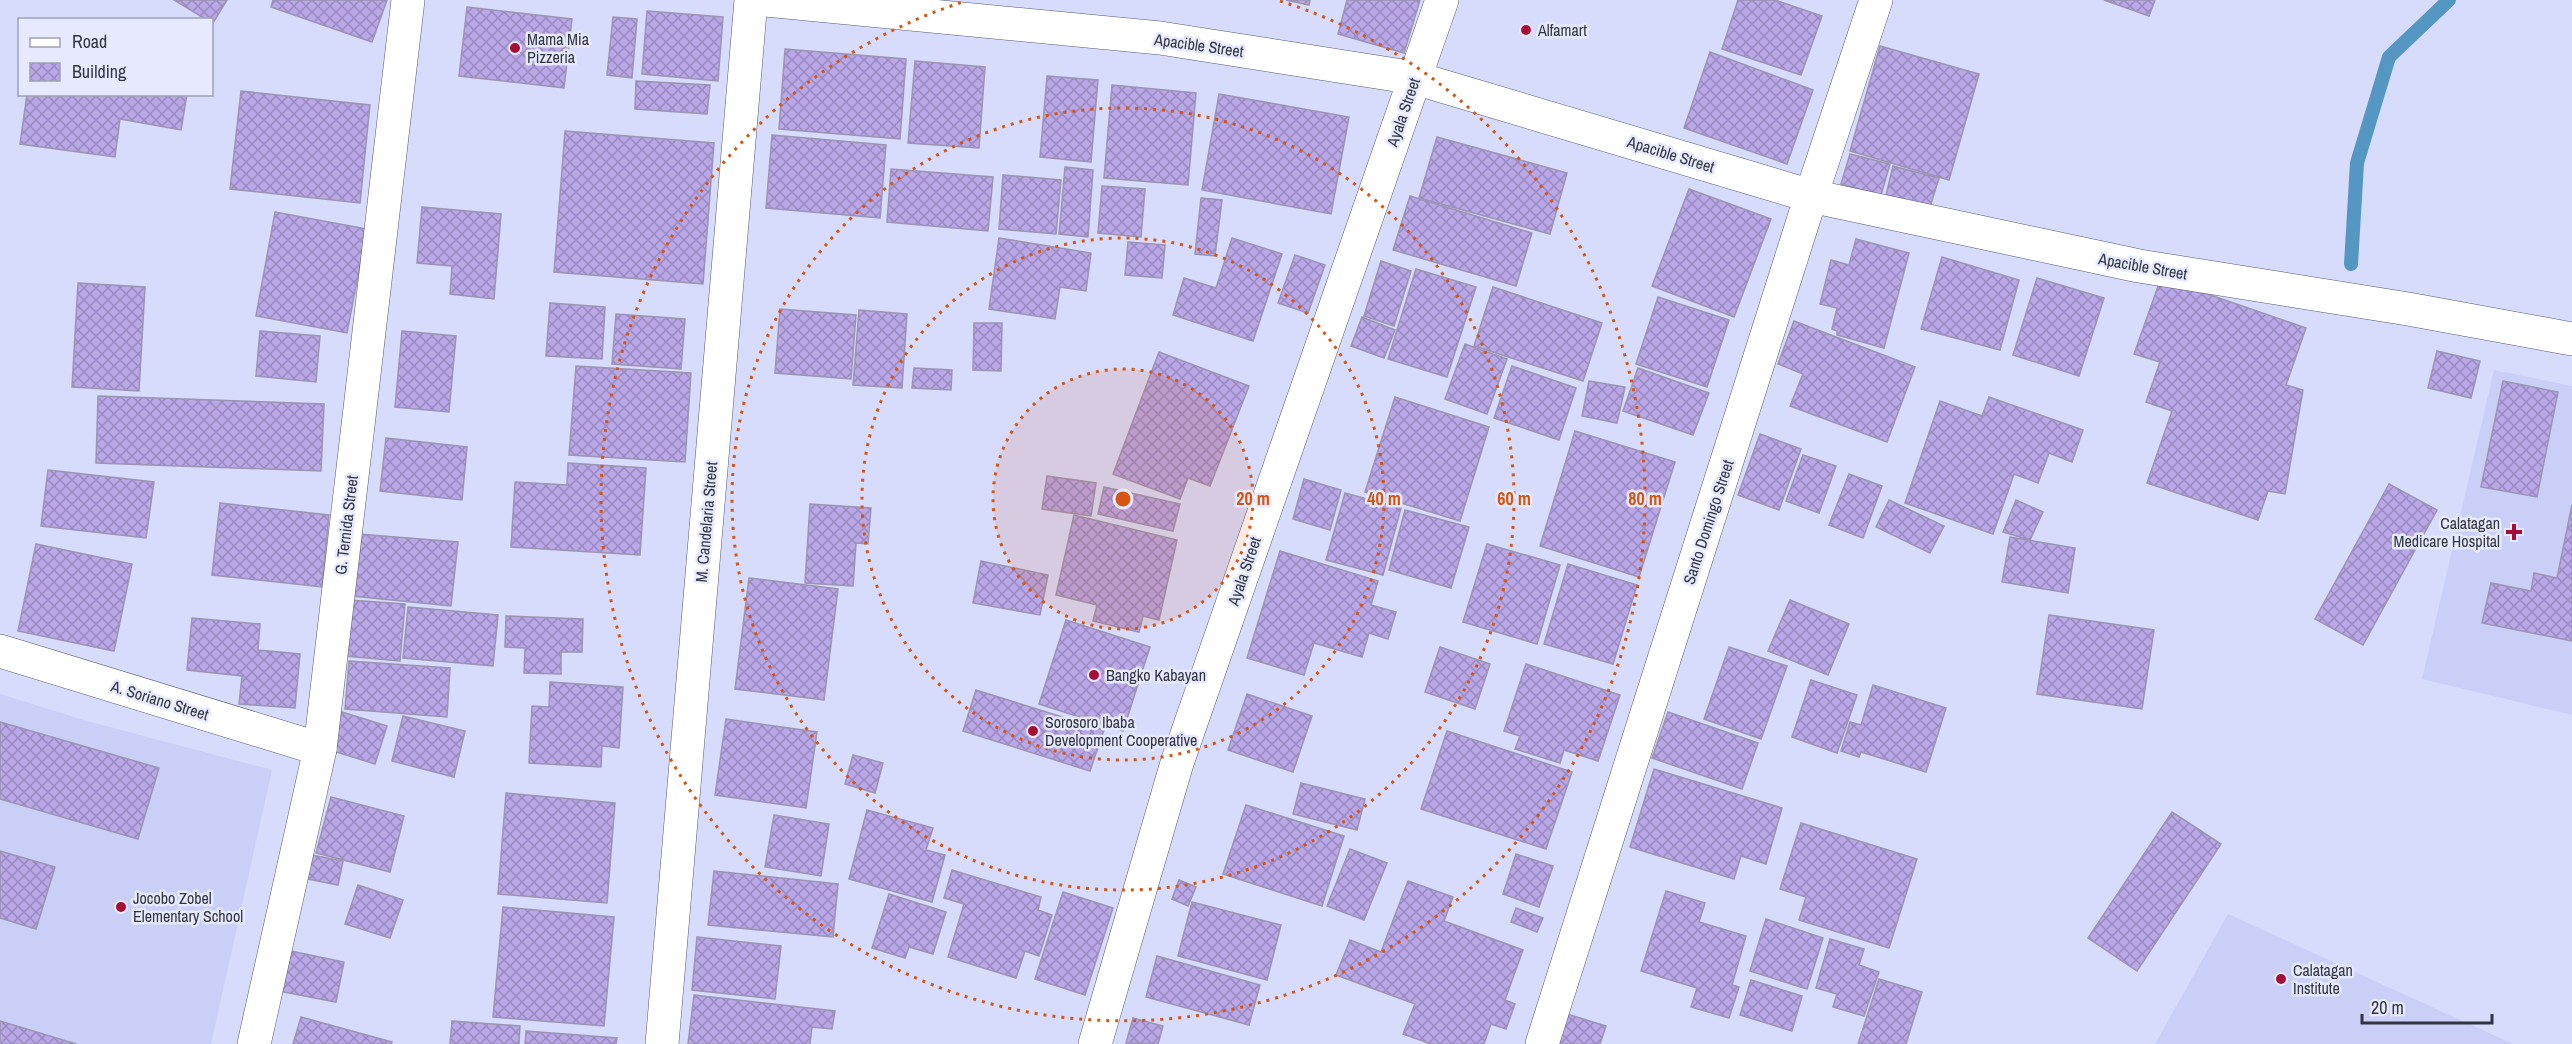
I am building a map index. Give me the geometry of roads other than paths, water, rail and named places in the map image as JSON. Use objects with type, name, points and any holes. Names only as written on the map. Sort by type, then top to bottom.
[{"type":"street","name":"G. Ternida Street","points":[[254,1044],[320,749],[408,0]]},
{"type":"street","name":"M. Candelaria Street","points":[[662,1044],[751,0]]},
{"type":"street","name":"Apacible Street","points":[[766,0],[1160,38],[1415,78],[1811,196],[2139,266],[2408,309],[2572,339]]},
{"type":"street","name":"Ayala Street","points":[[1095,1044],[1177,763],[1442,0]]},
{"type":"street","name":"Santo Domingo Street","points":[[1542,1044],[1811,196],[1876,0]]},
{"type":"street","name":"A. Soriano Street","points":[[0,651],[320,749]]},
{"type":"waterway","points":[[2351,264],[2357,163],[2389,57],[2449,0]]},
{"type":"place","name":"Alfamart","points":[[1526,30]]},
{"type":"place","name":"Mama Mia Pizzeria","points":[[515,48]]},
{"type":"place","name":"Calatagan Medicare Hospital","points":[[2514,532]]},
{"type":"place","name":"Bangko Kabayan","points":[[1094,675]]},
{"type":"place","name":"Sorosoro Ibaba Development Cooperative","points":[[1033,731]]},
{"type":"place","name":"Jocobo Zobel Elementary School","points":[[121,907]]},
{"type":"place","name":"Calatagan Institute","points":[[2281,979]]}]
